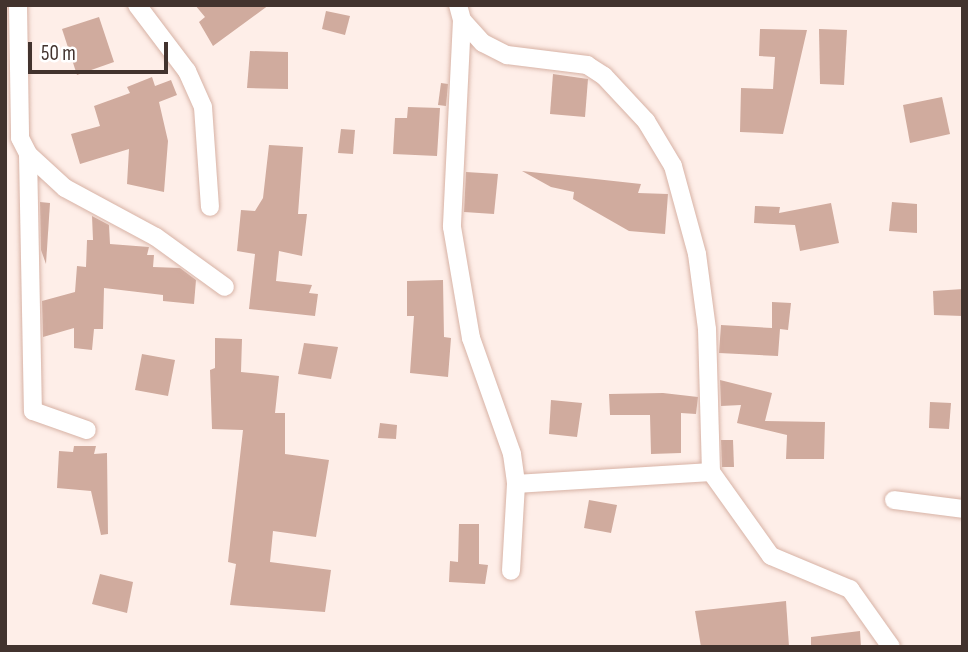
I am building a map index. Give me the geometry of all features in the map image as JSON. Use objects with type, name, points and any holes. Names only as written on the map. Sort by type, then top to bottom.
[{"type":"street","points":[[18,5],[20,138],[28,154],[65,188],[156,237],[225,287]]},
{"type":"street","points":[[136,5],[187,71],[203,107],[210,207]]},
{"type":"street","points":[[460,13],[483,43],[507,55],[587,65],[604,76],[646,121],[673,166],[697,254],[707,328],[711,472],[771,556],[850,589],[891,647]]},
{"type":"street","points":[[460,13],[452,227],[471,338],[512,454],[516,484],[511,570]]},
{"type":"street","points":[[28,154],[33,411],[87,430]]},
{"type":"street","points":[[516,484],[711,472]]},
{"type":"street","points":[[894,500],[963,509]]},
{"type":"building","points":[[195,5],[269,5],[213,46],[199,22],[205,17]]},
{"type":"building","points":[[326,11],[350,16],[345,35],[322,29]]},
{"type":"building","points":[[99,17],[114,62],[77,75],[62,29]]},
{"type":"building","points":[[760,29],[807,30],[783,134],[740,132],[741,88],[773,89],[775,57],[759,56]]},
{"type":"building","points":[[819,29],[847,30],[844,85],[820,84]]},
{"type":"building","points":[[250,51],[288,52],[288,89],[247,88]]},
{"type":"building","points":[[553,74],[588,79],[585,117],[550,114]]},
{"type":"building","points":[[152,77],[155,86],[171,80],[177,95],[159,102],[168,141],[164,192],[127,184],[129,149],[80,164],[71,134],[100,126],[94,106],[130,93],[127,87]]},
{"type":"building","points":[[441,83],[448,84],[446,106],[438,105]]},
{"type":"building","points":[[942,97],[950,134],[910,143],[903,105]]},
{"type":"building","points":[[408,107],[440,108],[437,156],[393,154],[395,118],[407,118]]},
{"type":"building","points":[[341,129],[355,130],[353,154],[338,153]]},
{"type":"building","points":[[269,145],[303,147],[298,214],[307,214],[302,256],[279,251],[276,281],[312,285],[309,293],[318,294],[315,316],[249,309],[255,254],[237,251],[241,210],[255,211],[263,198]]},
{"type":"building","points":[[522,171],[641,184],[638,193],[668,194],[665,234],[629,231],[573,199],[574,192],[551,187]]},
{"type":"building","points":[[466,172],[498,174],[494,214],[464,212]]},
{"type":"building","points":[[40,202],[50,203],[46,264],[41,250]]},
{"type":"building","points":[[892,202],[917,204],[917,233],[889,231]]},
{"type":"building","points":[[831,203],[839,243],[800,251],[795,225],[754,223],[755,206],[780,207],[779,213]]},
{"type":"building","points":[[92,216],[109,225],[110,244],[149,247],[147,255],[154,255],[153,267],[180,268],[196,280],[194,304],[163,301],[163,295],[104,288],[103,329],[94,329],[92,350],[74,348],[74,328],[43,337],[42,301],[75,292],[77,266],[86,267],[87,240],[93,240]]},
{"type":"building","points":[[443,280],[444,337],[451,338],[448,377],[410,373],[414,316],[407,316],[407,281]]},
{"type":"building","points":[[963,289],[963,316],[934,315],[933,291]]},
{"type":"building","points":[[772,302],[791,303],[788,330],[780,329],[778,356],[719,353],[721,325],[772,328]]},
{"type":"building","points":[[215,338],[242,339],[241,372],[279,376],[275,413],[285,413],[285,454],[329,460],[316,537],[273,531],[270,562],[331,570],[325,612],[230,605],[236,564],[228,562],[243,430],[212,429],[210,370],[215,368]]},
{"type":"building","points":[[304,343],[338,347],[331,379],[298,374]]},
{"type":"building","points":[[142,354],[175,360],[168,396],[135,390]]},
{"type":"building","points":[[720,380],[772,393],[765,421],[825,422],[824,459],[786,459],[787,435],[737,423],[741,405],[721,406]]},
{"type":"building","points":[[663,393],[698,397],[696,414],[681,413],[681,453],[651,454],[650,415],[610,415],[609,394]]},
{"type":"building","points":[[551,400],[582,403],[577,437],[549,434]]},
{"type":"building","points":[[930,402],[951,403],[949,429],[929,428]]},
{"type":"building","points":[[380,423],[397,425],[396,439],[378,438]]},
{"type":"building","points":[[721,440],[733,440],[734,467],[722,467]]},
{"type":"building","points":[[74,446],[96,446],[94,454],[107,453],[108,534],[101,535],[91,491],[57,488],[59,451],[73,452]]},
{"type":"building","points":[[589,500],[617,505],[611,533],[584,528]]},
{"type":"building","points":[[459,524],[479,524],[479,564],[488,565],[485,584],[449,582],[450,561],[458,562]]},
{"type":"building","points":[[100,574],[133,582],[127,613],[92,604]]},
{"type":"building","points":[[786,601],[789,647],[701,647],[695,611]]},
{"type":"building","points":[[860,631],[861,647],[811,647],[811,637]]}]
